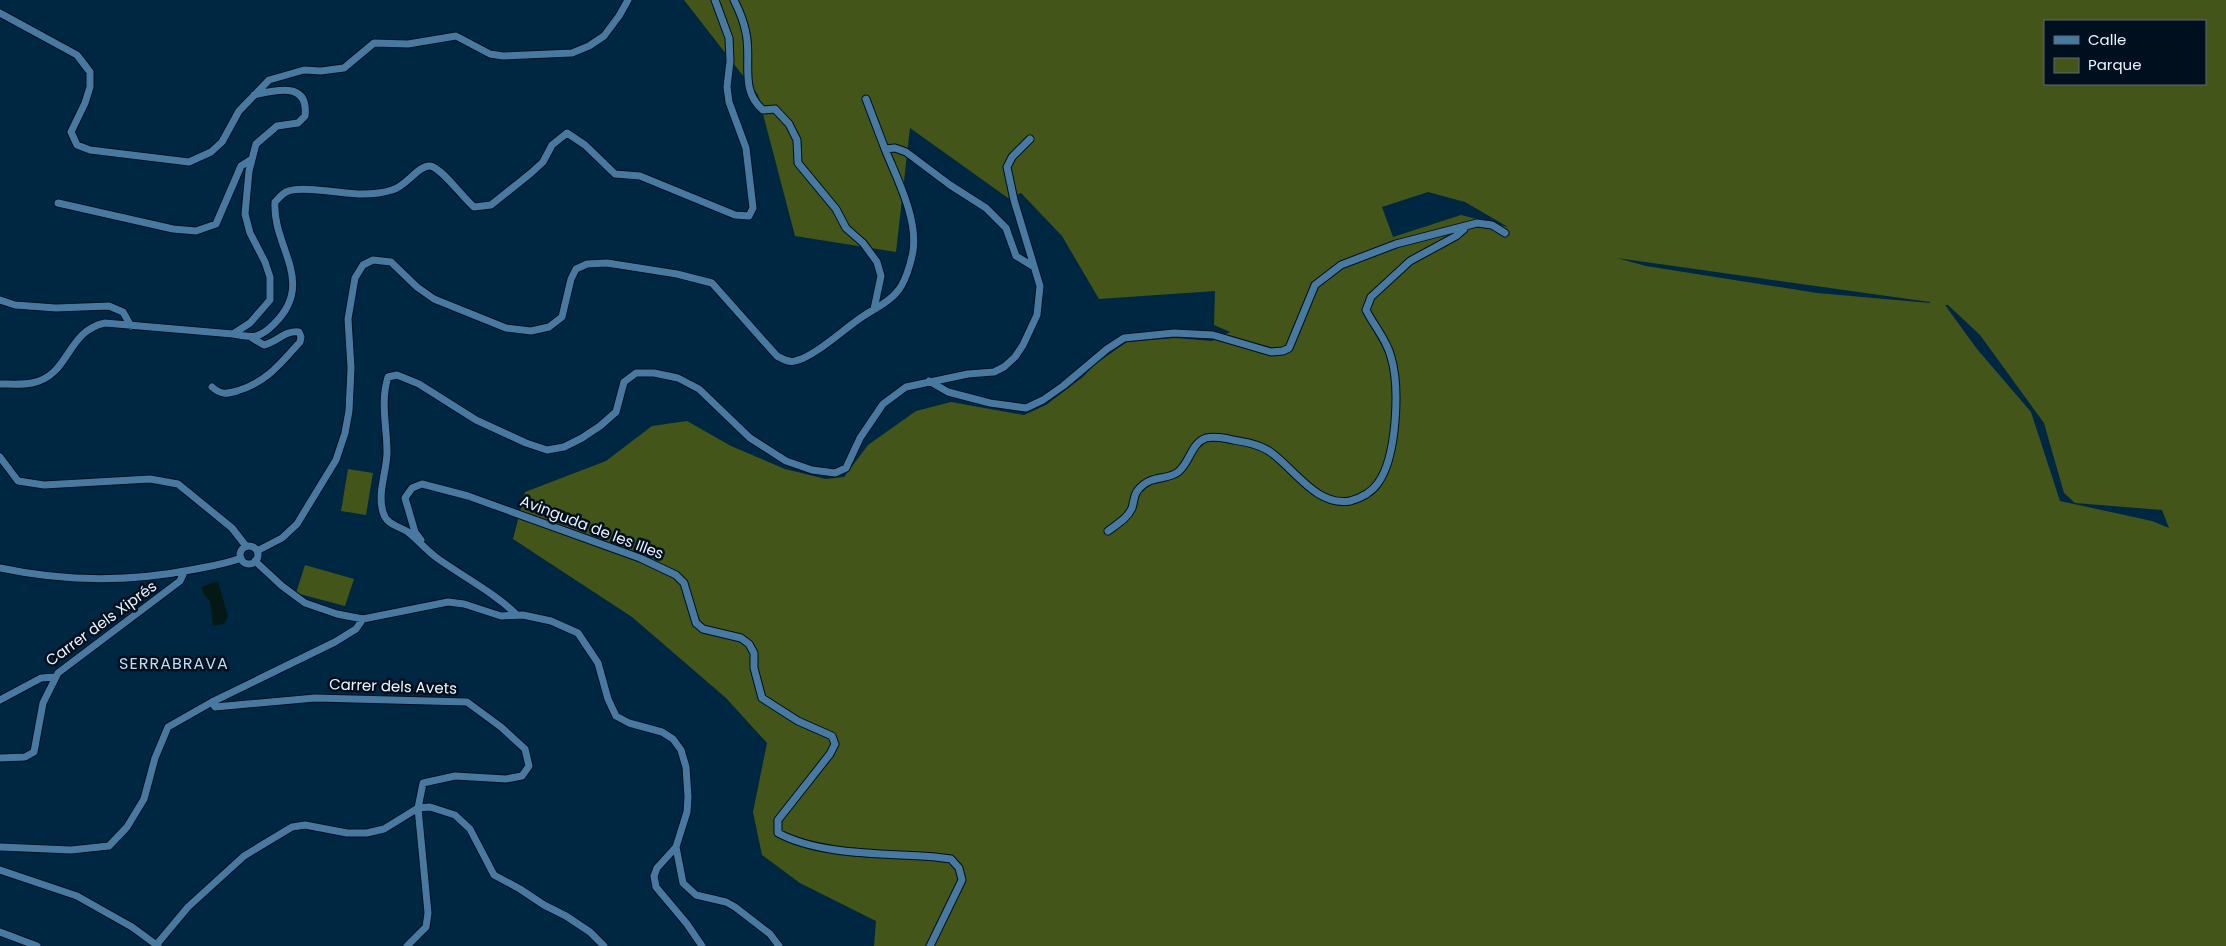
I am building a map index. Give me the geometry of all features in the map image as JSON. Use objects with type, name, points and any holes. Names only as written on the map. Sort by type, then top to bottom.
[{"type":"street","points":[[0,12],[77,55],[90,72],[90,87],[85,104],[71,132],[77,145],[90,150],[189,162],[210,152],[222,142],[240,111],[269,80],[290,73],[344,68],[374,43],[408,44],[456,36],[490,54],[503,56],[572,53],[589,46],[604,36],[628,0]]},
{"type":"street","points":[[252,338],[265,332],[284,314],[292,295],[289,261],[274,215],[274,202],[285,192],[296,190],[363,194],[385,192],[398,189],[424,166],[431,166],[440,171],[464,199],[474,207],[491,205],[531,174],[542,162],[552,145],[567,133],[585,145],[615,174],[640,176],[735,215],[749,216],[753,208],[746,148],[729,102],[727,87],[730,61],[729,38],[715,0]]},
{"type":"street","points":[[734,0],[746,33],[748,80],[754,103],[763,110],[775,110],[789,124],[797,140],[798,163],[836,209],[846,228],[863,243],[876,262],[882,276],[874,309]]},
{"type":"street","points":[[233,334],[250,323],[270,300],[270,277],[265,262],[250,233],[245,214],[248,179],[256,144],[277,126],[298,123],[305,116],[306,104],[298,94],[283,89],[254,95]]},
{"type":"street","points":[[257,551],[282,538],[297,524],[336,460],[345,433],[349,411],[351,368],[348,319],[352,292],[355,278],[363,265],[373,260],[391,262],[417,287],[434,299],[506,328],[531,330],[549,327],[562,317],[571,279],[576,269],[587,264],[607,263],[677,274],[712,283],[777,356],[787,361],[795,362],[810,355],[888,301],[898,292],[911,260],[914,237],[908,211],[866,99]]},
{"type":"street","points":[[517,615],[507,605],[426,549],[407,531],[395,527],[384,518],[382,510],[387,453],[384,390],[388,377],[397,375],[419,384],[476,420],[526,443],[547,450],[564,447],[600,426],[616,412],[624,382],[636,373],[654,373],[670,376],[678,378],[698,389],[750,438],[786,461],[812,470],[835,473],[846,468],[860,438],[883,404],[906,387],[968,374],[994,372],[1004,367],[1015,357],[1037,315],[1040,286],[1014,200],[1007,167],[1012,157],[1030,139]]},
{"type":"street","points":[[885,149],[895,148],[906,152],[950,185],[986,208],[1006,228],[1016,256],[1034,267]]},
{"type":"street","points":[[58,203],[174,229],[196,231],[216,224],[241,166],[252,159]]},
{"type":"street","points":[[929,381],[948,392],[990,403],[1026,408],[1043,400],[1063,386],[1124,338],[1174,333],[1213,335],[1271,352],[1283,351],[1289,348],[1315,285],[1341,265],[1396,244],[1477,223],[1492,225],[1504,233]]},
{"type":"street","points":[[1108,531],[1126,518],[1132,507],[1136,491],[1148,481],[1177,473],[1187,463],[1195,445],[1207,438],[1226,438],[1252,444],[1268,451],[1319,494],[1335,501],[1351,500],[1368,493],[1379,482],[1392,449],[1396,390],[1391,354],[1366,310],[1371,297],[1410,261],[1456,236],[1466,227]]},
{"type":"street","points":[[0,300],[15,305],[56,308],[109,306],[123,312],[131,326]]},
{"type":"street","points":[[0,384],[32,383],[51,374],[67,356],[82,334],[92,326],[105,323],[233,334],[252,338],[264,345],[292,331],[299,332],[300,342],[258,384],[226,394],[219,393],[212,387]]},
{"type":"street","points":[[0,457],[18,481],[44,485],[150,479],[178,484],[232,528],[246,546],[254,547],[257,551],[256,561]]},
{"type":"street","name":"Avinguda de les Illes","points":[[426,549],[415,532],[406,498],[412,488],[422,484],[468,496],[640,558],[676,574],[684,583],[696,623],[703,628],[741,638],[749,644],[754,653],[756,679],[762,698],[798,721],[832,736],[835,744],[830,754],[778,820],[778,833],[791,840],[820,848],[951,859],[959,868],[962,880],[930,946]]},
{"type":"street","points":[[240,558],[240,552],[246,546]]},
{"type":"street","points":[[240,558],[249,564],[256,561]]},
{"type":"street","points":[[0,568],[68,579],[122,578],[184,572],[240,558]]},
{"type":"street","points":[[256,561],[282,586],[305,603],[337,614],[363,618],[448,602],[464,604],[501,616],[517,615],[551,621],[578,634],[598,663],[608,699],[616,716],[629,723],[662,732],[673,739],[681,750],[686,767],[687,812],[676,847],[657,868],[654,876],[656,887],[687,924],[702,946]]},
{"type":"street","name":"Carrer dels Xiprés","points":[[0,700],[41,678],[56,677],[58,672],[86,650],[180,581],[184,572]]},
{"type":"street","points":[[0,846],[71,850],[109,846],[127,827],[144,799],[155,758],[168,727],[212,702],[335,642],[356,629],[363,618]]},
{"type":"street","points":[[0,758],[25,757],[34,752],[43,702],[56,677]]},
{"type":"street","name":"Carrer dels Avets","points":[[212,702],[215,707],[315,698],[467,702],[501,727],[525,749],[529,766],[522,776],[506,779],[455,776],[423,783],[418,808]]},
{"type":"street","points":[[0,870],[77,896],[132,927],[157,945],[188,907],[244,856],[292,827],[305,825],[347,833],[368,833],[384,829],[418,808],[430,807],[455,815],[470,829],[494,875],[566,916],[590,932],[604,946]]},
{"type":"street","points":[[407,946],[426,927],[428,913],[418,808]]},
{"type":"street","points":[[676,847],[683,883],[686,888],[703,898],[726,902],[736,908],[770,934],[779,946]]},
{"type":"street","points":[[0,932],[37,946]]},
{"type":"green space","points":[[684,0],[2226,0],[2226,946],[874,946],[876,921],[800,883],[762,855],[753,812],[767,743],[726,698],[632,617],[513,539],[525,492],[606,461],[652,426],[687,421],[731,446],[785,469],[826,479],[844,477],[868,445],[916,411],[951,402],[1024,415],[1046,405],[1083,377],[1094,365],[1127,342],[1175,338],[1212,341],[1230,332],[1214,325],[1215,291],[1099,299],[1062,236],[1021,193],[1008,198],[910,128],[896,252],[795,236],[758,95]],"holes":[[[1428,192],[1465,202],[1508,227],[1461,215],[1393,237],[1382,207]],[[1617,258],[1930,302],[1930,303],[1817,293],[1646,266]],[[1945,305],[1948,305],[1980,335],[2044,423],[2064,493],[2075,503],[2162,510],[2169,528],[2152,521],[2060,501],[2031,412],[1977,349]]]},
{"type":"green space","points":[[348,469],[373,473],[366,515],[341,511]]},
{"type":"green space","points":[[305,565],[354,579],[345,606],[296,593]]},
{"type":"shaded area","points":[[218,581],[228,616],[224,624],[213,626],[210,601],[205,596],[201,587]]},
{"type":"district","name":"SERRABRAVA","points":[[174,663]]}]
